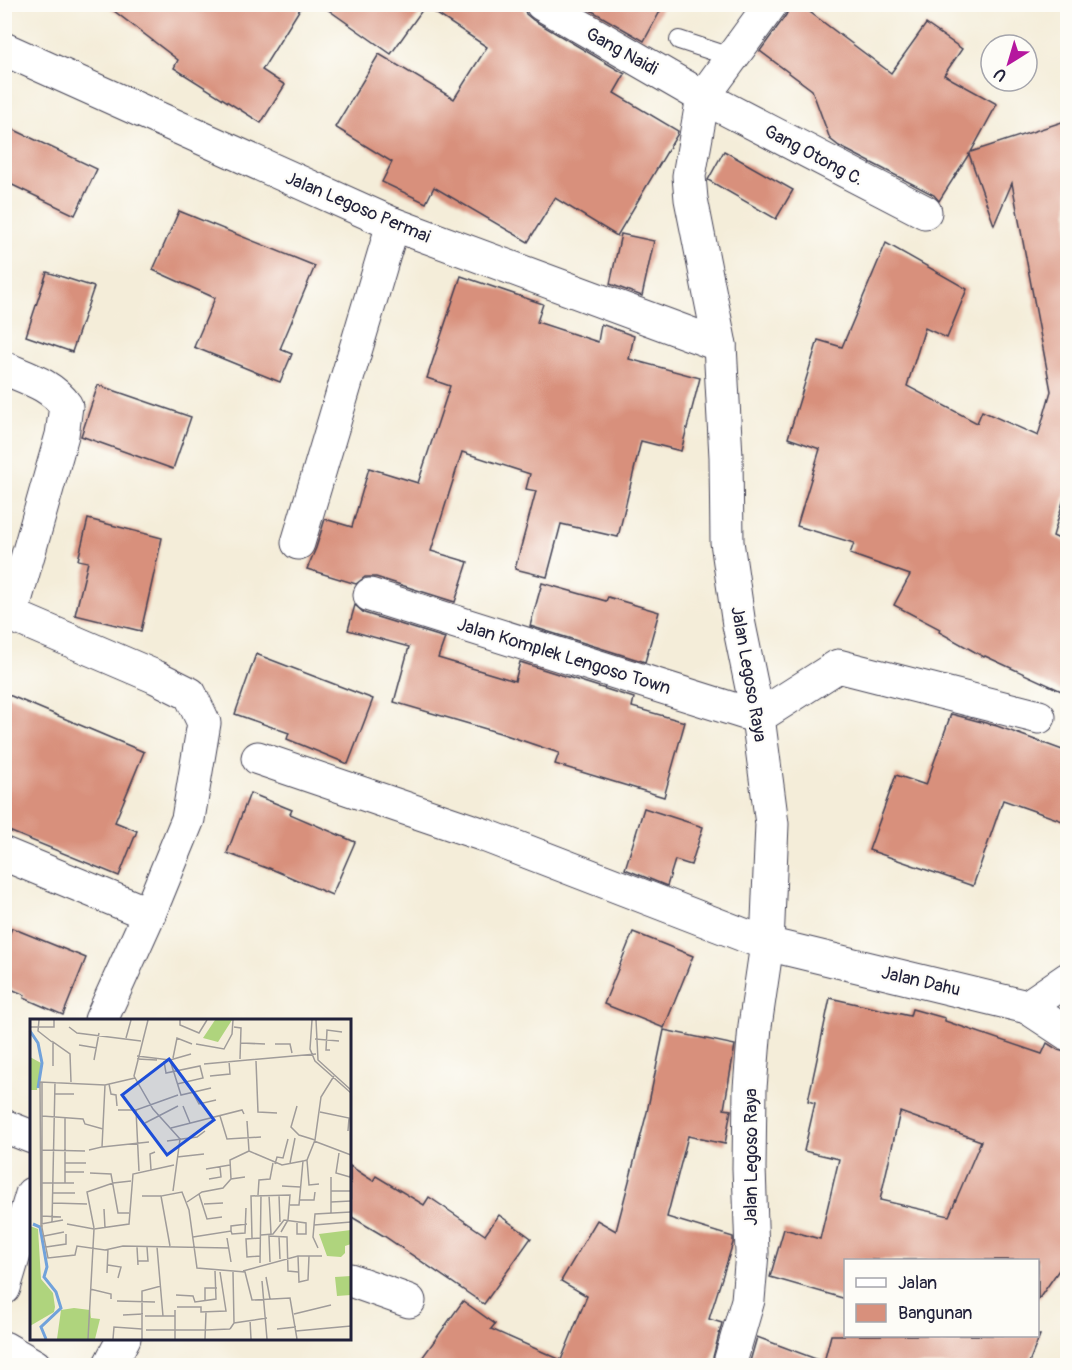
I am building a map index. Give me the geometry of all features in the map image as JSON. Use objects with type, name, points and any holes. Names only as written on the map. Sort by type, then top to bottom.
[{"type":"street","name":"Gang Naidi","points":[[542,4],[703,97]]},
{"type":"street","name":"Jalan Legoso Raya","points":[[729,1365],[748,1300],[753,1253],[749,1168],[750,1088],[755,1026],[767,944],[772,824],[758,717],[739,625],[727,542],[726,457],[720,345],[691,199],[689,176],[703,97],[771,4]]},
{"type":"street","name":"Jalan Legoso Permai","points":[[4,49],[393,224],[720,345]]},
{"type":"street","name":"Gang Otong C.","points":[[703,97],[925,212]]},
{"type":"street","points":[[298,543],[393,224]]},
{"type":"street","points":[[4,368],[51,389],[66,405],[62,435],[8,613],[190,694],[204,723],[188,819],[149,914],[101,1019]]},
{"type":"street","name":"Jalan Komplek Lengoso Town","points":[[370,595],[758,717]]},
{"type":"street","points":[[758,717],[838,666],[1039,717]]},
{"type":"street","name":"Jalan Dahu","points":[[258,758],[484,835],[767,944],[1027,1007],[1068,1034]]},
{"type":"street","points":[[4,854],[149,914]]},
{"type":"street","points":[[1027,1007],[1068,979]]},
{"type":"street","points":[[4,1126],[30,1136]]},
{"type":"street","points":[[4,1288],[30,1201]]},
{"type":"street","points":[[351,1280],[409,1301]]},
{"type":"street","points":[[108,1365],[123,1340]]},
{"type":"street","points":[[4,1347],[35,1365]]},
{"type":"lane","points":[[679,40],[731,57]]},
{"type":"building","points":[[105,4],[303,4],[262,70],[285,85],[261,123],[174,68],[178,60]]},
{"type":"building","points":[[320,4],[523,4],[526,14],[533,20],[625,74],[614,93],[678,131],[677,135],[617,236],[555,198],[528,242],[434,187],[426,203],[382,182],[392,162],[335,127],[379,54],[454,99],[487,47],[425,6],[391,54]]},
{"type":"building","points":[[580,4],[664,4],[644,41]]},
{"type":"building","points":[[791,4],[799,4],[891,73],[926,24],[962,49],[944,75],[997,104],[971,152],[1068,120],[1068,485],[1053,536],[1068,543],[1068,694],[984,657],[939,632],[940,629],[894,605],[910,575],[850,554],[854,543],[797,526],[820,449],[788,438],[818,340],[842,347],[886,243],[967,289],[947,338],[925,328],[907,386],[977,423],[982,411],[1038,436],[1051,391],[1012,183],[994,225],[969,154],[939,201],[934,195],[839,146],[830,139],[812,90],[760,51],[786,15]]},
{"type":"building","points":[[4,125],[97,169],[75,215],[4,181]]},
{"type":"building","points":[[724,151],[793,190],[776,219],[708,180]]},
{"type":"building","points":[[179,211],[315,266],[280,349],[292,354],[280,382],[194,347],[215,298],[153,270]]},
{"type":"building","points":[[621,234],[654,241],[642,296],[610,284]]},
{"type":"building","points":[[47,272],[94,287],[72,352],[26,336]]},
{"type":"building","points":[[461,276],[543,304],[537,322],[598,342],[601,324],[634,336],[629,359],[700,378],[681,451],[641,441],[618,537],[561,524],[547,577],[515,569],[536,491],[526,489],[530,474],[462,452],[431,551],[468,562],[455,602],[376,577],[365,577],[356,584],[307,569],[325,519],[352,527],[369,468],[418,483],[450,386],[427,378]]},
{"type":"building","points":[[98,385],[191,417],[173,469],[81,436]]},
{"type":"building","points":[[88,519],[162,538],[141,631],[75,615],[88,562],[78,560]]},
{"type":"building","points":[[542,583],[606,601],[608,597],[659,612],[645,662],[530,626]]},
{"type":"building","points":[[355,605],[364,613],[445,638],[438,658],[515,681],[520,662],[634,698],[632,707],[685,722],[664,797],[555,764],[559,753],[394,702],[409,647],[348,630]]},
{"type":"building","points":[[256,654],[373,699],[348,764],[287,739],[289,733],[235,714]]},
{"type":"building","points":[[4,693],[144,752],[115,822],[137,831],[119,876],[4,829]]},
{"type":"building","points":[[951,714],[997,726],[1068,752],[1068,823],[1003,800],[973,886],[869,850],[896,775],[926,785]]},
{"type":"building","points":[[250,793],[292,810],[290,814],[355,842],[332,895],[227,853]]},
{"type":"building","points":[[644,808],[703,827],[691,865],[675,860],[667,886],[625,869]]},
{"type":"building","points":[[12,928],[86,958],[63,1015],[24,998],[25,995],[4,986],[4,947]]},
{"type":"building","points":[[633,932],[693,956],[664,1028],[604,1004]]},
{"type":"building","points":[[830,998],[910,1016],[912,1009],[945,1018],[945,1021],[1042,1054],[1047,1043],[1068,1053],[1068,1257],[1039,1299],[1039,1259],[844,1259],[844,1298],[770,1277],[784,1229],[820,1239],[839,1159],[804,1151],[815,1103],[808,1101]],"holes":[[[900,1112],[981,1141],[949,1216],[880,1200]]]},
{"type":"building","points":[[664,1030],[735,1045],[724,1109],[731,1110],[725,1144],[688,1136],[667,1217],[733,1237],[709,1319],[722,1323],[711,1365],[417,1365],[463,1301],[495,1324],[491,1329],[561,1360],[587,1296],[561,1281],[597,1220],[616,1231],[647,1112]]},
{"type":"building","points":[[351,1167],[373,1181],[376,1176],[424,1205],[429,1197],[485,1235],[499,1215],[531,1238],[484,1304],[384,1236],[351,1217]]},
{"type":"building","points":[[831,1335],[844,1335],[844,1337],[1039,1337],[1040,1335],[1028,1365],[749,1365],[757,1337],[824,1362]]}]
